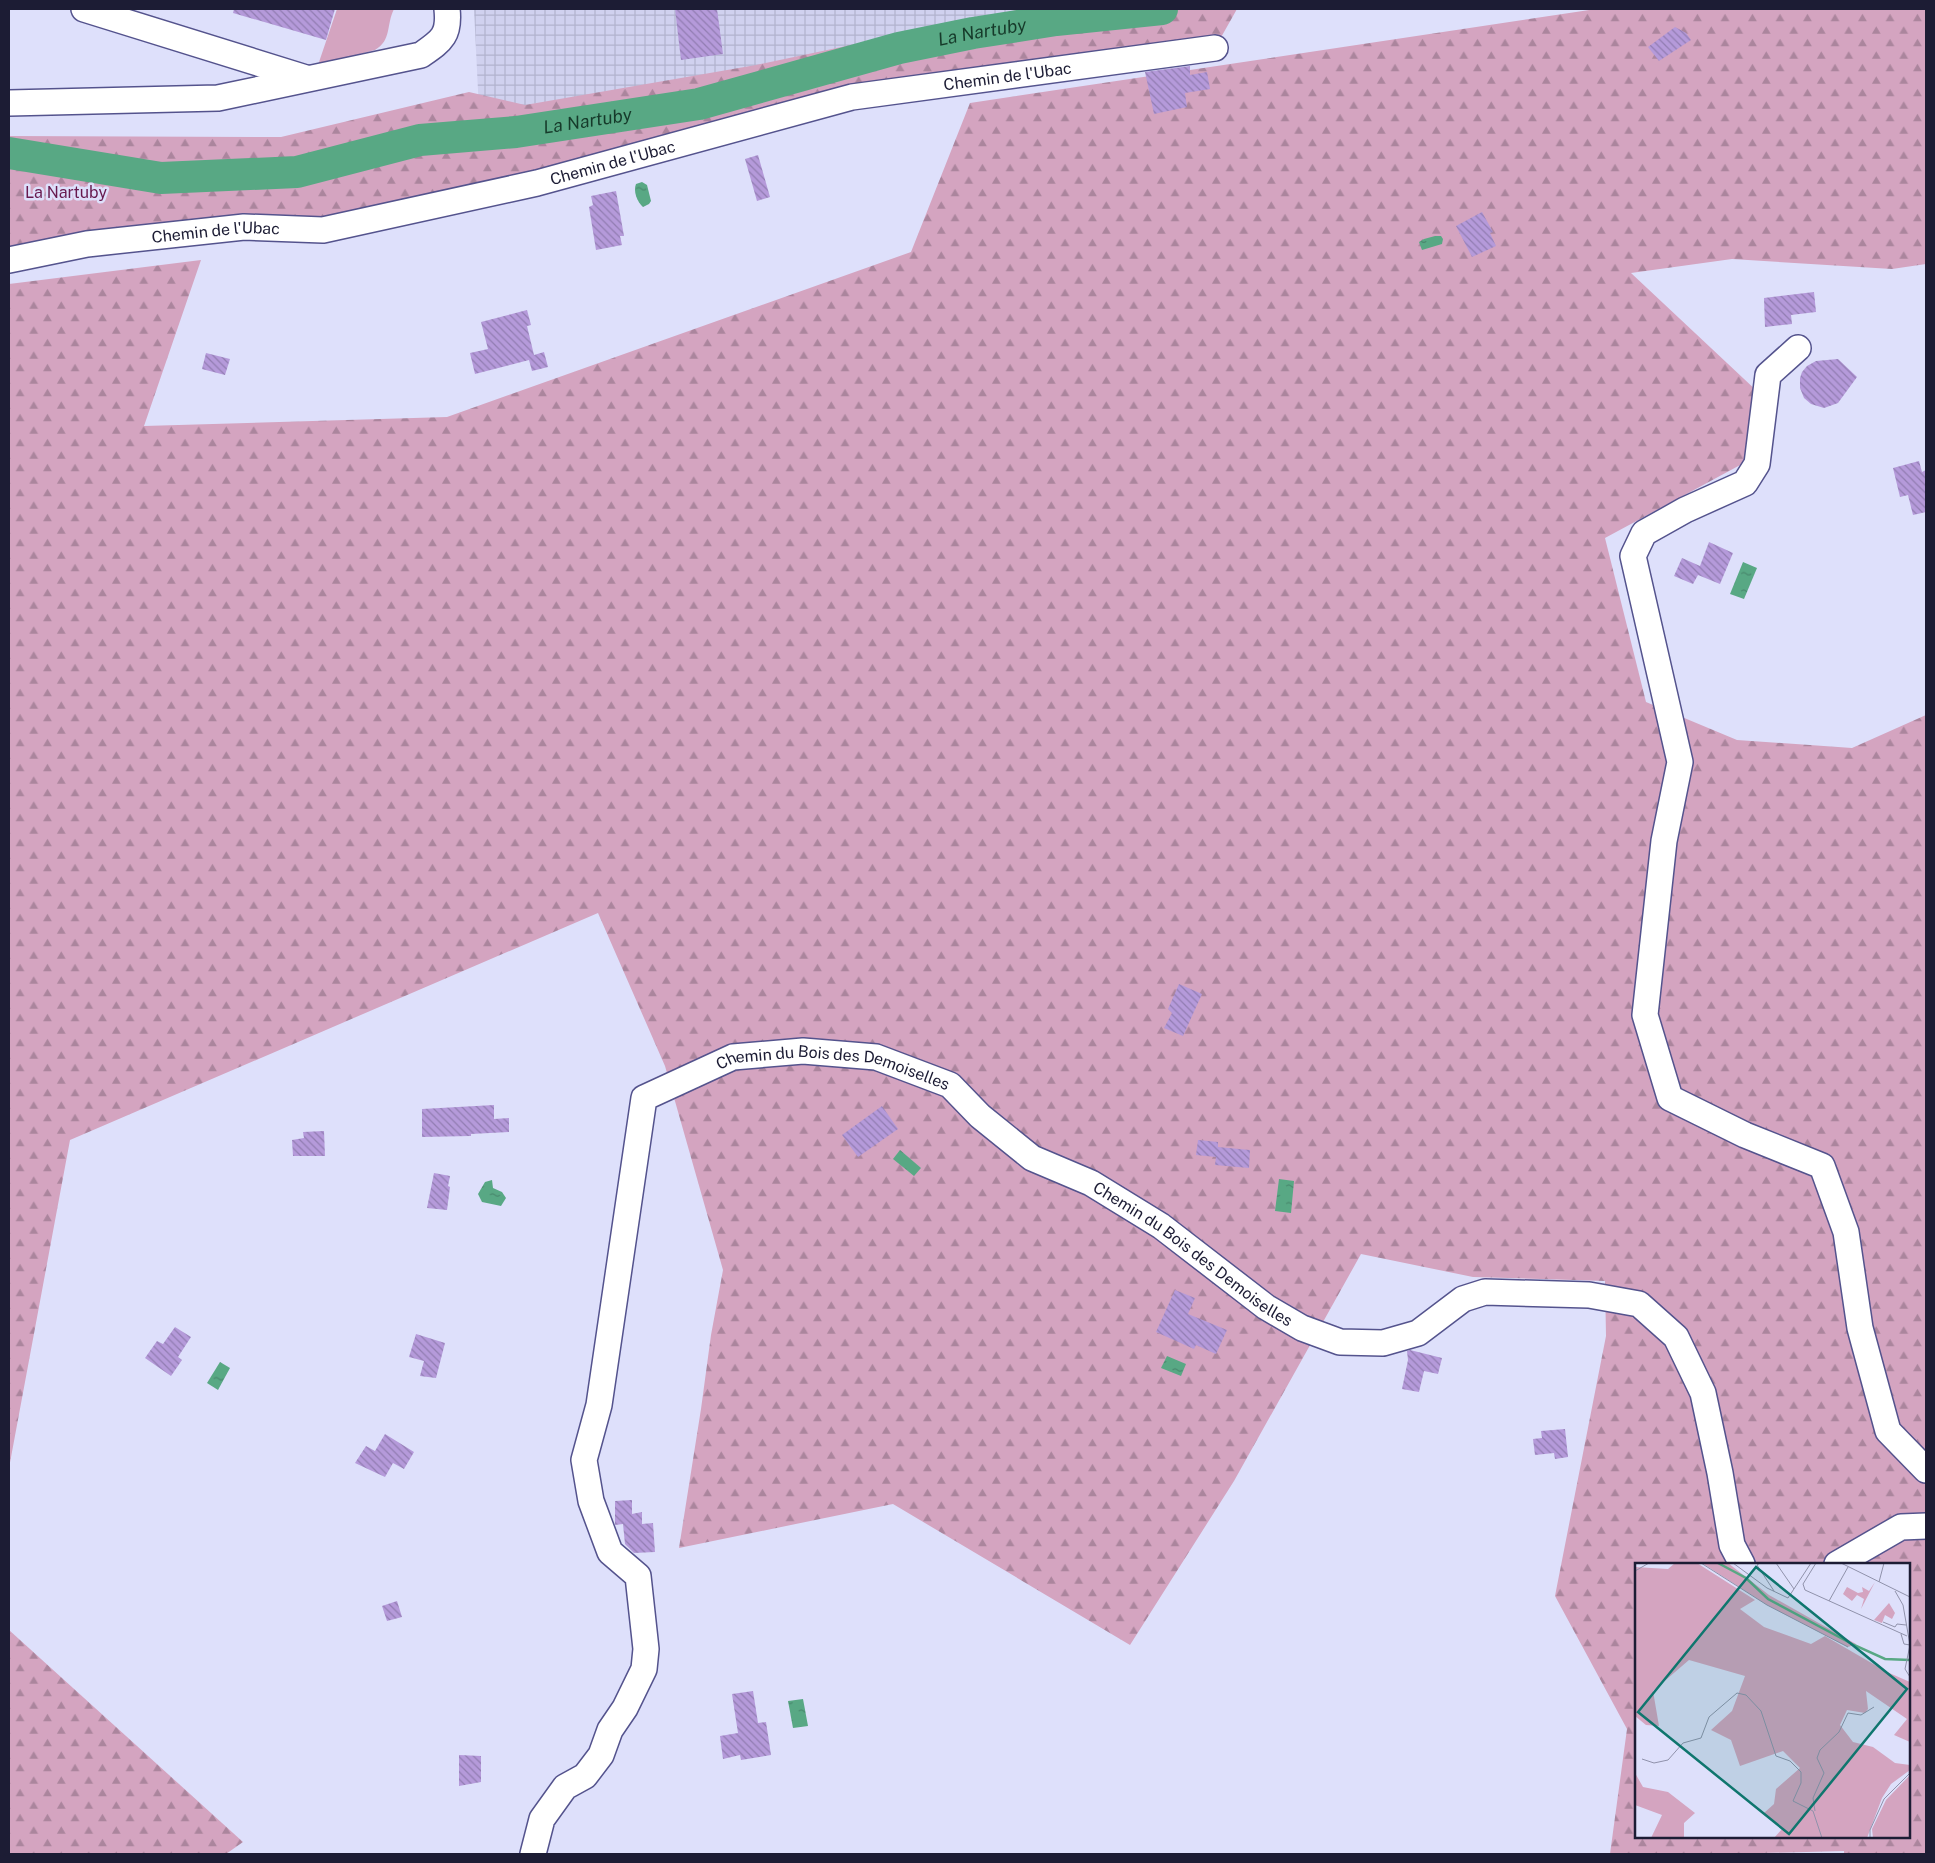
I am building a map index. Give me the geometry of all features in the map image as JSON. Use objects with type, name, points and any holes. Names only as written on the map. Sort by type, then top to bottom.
[{"type":"street","points":[[84,9],[309,78]]},
{"type":"street","points":[[9,104],[218,98],[421,54],[442,40],[448,20],[447,9]]},
{"type":"street","name":"Chemin de l'Ubac","points":[[9,260],[87,244],[244,227],[323,230],[537,183],[852,97],[1215,48]]},
{"type":"street","points":[[1798,348],[1768,375],[1757,464],[1745,483],[1685,510],[1644,533],[1633,556],[1680,762],[1664,841],[1645,1015],[1670,1098],[1745,1135],[1822,1166],[1846,1232],[1860,1328],[1888,1431],[1926,1470]]},
{"type":"street","name":"Chemin du Bois des Demoiselles","points":[[533,1854],[542,1819],[564,1787],[585,1776],[601,1755],[610,1730],[625,1708],[644,1669],[646,1649],[638,1576],[610,1552],[591,1501],[584,1460],[600,1396],[644,1098],[733,1057],[803,1052],[876,1057],[950,1085],[980,1116],[1032,1158],[1091,1183],[1161,1226],[1266,1307],[1302,1328],[1340,1342],[1382,1343],[1418,1333],[1463,1300],[1485,1292],[1588,1295],[1638,1304],[1676,1337],[1702,1393],[1720,1473],[1732,1545],[1741,1563]]},
{"type":"street","points":[[1839,1563],[1900,1527],[1926,1526]]},
{"type":"shaded area","points":[[474,9],[1021,9],[744,76],[479,111]]},
{"type":"green space","points":[[337,9],[394,9],[384,42],[375,50],[318,65]]},
{"type":"green space","name":"La Nartuby","points":[[1021,9],[1237,9],[1215,48],[859,96],[327,221],[9,260],[9,136],[281,137],[469,92],[525,105],[756,65]]},
{"type":"green space","points":[[1596,9],[1926,9],[1926,264],[1892,269],[1732,259],[1631,273],[1759,393],[1768,450],[1605,538],[1646,702],[1737,740],[1852,748],[1926,715],[1926,1854],[1844,1854],[1844,1851],[1610,1854],[1627,1729],[1555,1596],[1606,1336],[1605,1281],[1473,1277],[1361,1254],[1234,1481],[1130,1645],[893,1504],[679,1548],[711,1335],[723,1270],[665,1066],[598,913],[70,1140],[9,1468],[9,284],[201,260],[144,426],[447,417],[911,252],[970,103]]},
{"type":"green space","points":[[9,1630],[243,1842],[226,1854],[9,1854]]},
{"type":"water","points":[[642,182],[647,185],[651,201],[643,207],[635,193],[636,184]]},
{"type":"water","points":[[1435,236],[1441,236],[1443,239],[1442,244],[1422,250],[1419,242]]},
{"type":"water","points":[[1743,562],[1757,568],[1744,599],[1730,594]]},
{"type":"water","points":[[900,1150],[921,1168],[914,1176],[893,1159]]},
{"type":"water","points":[[1279,1179],[1294,1181],[1291,1213],[1275,1211]]},
{"type":"water","points":[[492,1180],[493,1188],[502,1192],[506,1198],[501,1206],[482,1202],[478,1194],[485,1182]]},
{"type":"water","points":[[1167,1356],[1186,1364],[1181,1376],[1161,1368]]},
{"type":"water","points":[[220,1362],[230,1368],[218,1390],[207,1383]]},
{"type":"water","points":[[803,1699],[808,1726],[793,1728],[788,1701]]},
{"type":"building","points":[[234,9],[335,9],[326,40],[233,13]]},
{"type":"building","points":[[675,9],[717,9],[723,54],[681,60]]},
{"type":"building","points":[[1675,27],[1686,33],[1691,40],[1659,61],[1648,47]]},
{"type":"building","points":[[1190,66],[1190,75],[1207,72],[1210,89],[1185,93],[1187,107],[1154,114],[1145,72]]},
{"type":"building","points":[[758,155],[770,197],[757,201],[745,159]]},
{"type":"building","points":[[616,191],[624,236],[620,236],[622,245],[596,250],[589,207],[593,205],[591,196]]},
{"type":"building","points":[[1482,212],[1493,232],[1490,233],[1496,246],[1472,257],[1456,226]]},
{"type":"building","points":[[1814,292],[1816,312],[1791,315],[1792,324],[1765,327],[1764,298]]},
{"type":"building","points":[[527,310],[531,325],[527,326],[534,355],[544,352],[548,367],[532,371],[529,360],[475,374],[470,353],[488,349],[481,322]]},
{"type":"building","points":[[206,353],[230,359],[225,375],[202,369]]},
{"type":"building","points":[[1838,359],[1857,377],[1838,403],[1824,408],[1811,404],[1804,398],[1800,388],[1802,372],[1807,366],[1816,361]]},
{"type":"building","points":[[1919,461],[1922,472],[1926,470],[1926,512],[1913,515],[1908,495],[1900,497],[1893,468]]},
{"type":"building","points":[[1709,542],[1733,553],[1720,584],[1698,575],[1693,584],[1674,576],[1682,558],[1700,566]]},
{"type":"building","points":[[1179,984],[1202,994],[1183,1036],[1164,1028],[1172,1013],[1168,1009]]},
{"type":"building","points":[[494,1105],[494,1119],[509,1118],[509,1132],[471,1134],[471,1136],[422,1137],[422,1109]]},
{"type":"building","points":[[882,1106],[898,1129],[858,1157],[842,1135]]},
{"type":"building","points":[[324,1131],[325,1156],[293,1156],[292,1140],[304,1138],[303,1132]]},
{"type":"building","points":[[1198,1140],[1218,1142],[1218,1147],[1250,1150],[1249,1168],[1215,1165],[1216,1157],[1196,1155]]},
{"type":"building","points":[[434,1173],[450,1176],[447,1210],[427,1208]]},
{"type":"building","points":[[1175,1290],[1195,1298],[1188,1314],[1227,1330],[1216,1354],[1196,1345],[1194,1349],[1156,1332]]},
{"type":"building","points":[[175,1327],[191,1337],[178,1357],[182,1360],[171,1376],[145,1358],[157,1341],[163,1344]]},
{"type":"building","points":[[416,1334],[445,1343],[436,1378],[420,1376],[424,1361],[409,1357]]},
{"type":"building","points":[[1410,1350],[1442,1358],[1438,1374],[1424,1371],[1419,1392],[1402,1389],[1408,1360],[1407,1351]]},
{"type":"building","points":[[1565,1429],[1568,1457],[1555,1459],[1554,1453],[1535,1455],[1533,1439],[1542,1438],[1541,1431]]},
{"type":"building","points":[[385,1434],[414,1452],[404,1469],[393,1463],[385,1477],[355,1463],[366,1446],[375,1451]]},
{"type":"building","points":[[632,1500],[632,1514],[642,1512],[642,1524],[653,1523],[655,1552],[634,1553],[625,1544],[623,1524],[615,1525],[615,1501]]},
{"type":"building","points":[[397,1601],[402,1617],[387,1621],[382,1606]]},
{"type":"building","points":[[753,1691],[758,1723],[766,1722],[771,1755],[741,1760],[740,1755],[723,1759],[720,1736],[738,1733],[732,1694]]},
{"type":"building","points":[[459,1755],[481,1756],[481,1782],[459,1786]]},
{"type":"waterway","name":"La Nartuby","points":[[9,153],[161,178],[297,172],[420,140],[516,132],[699,104],[899,48],[973,33],[1056,20],[1162,9]]}]
